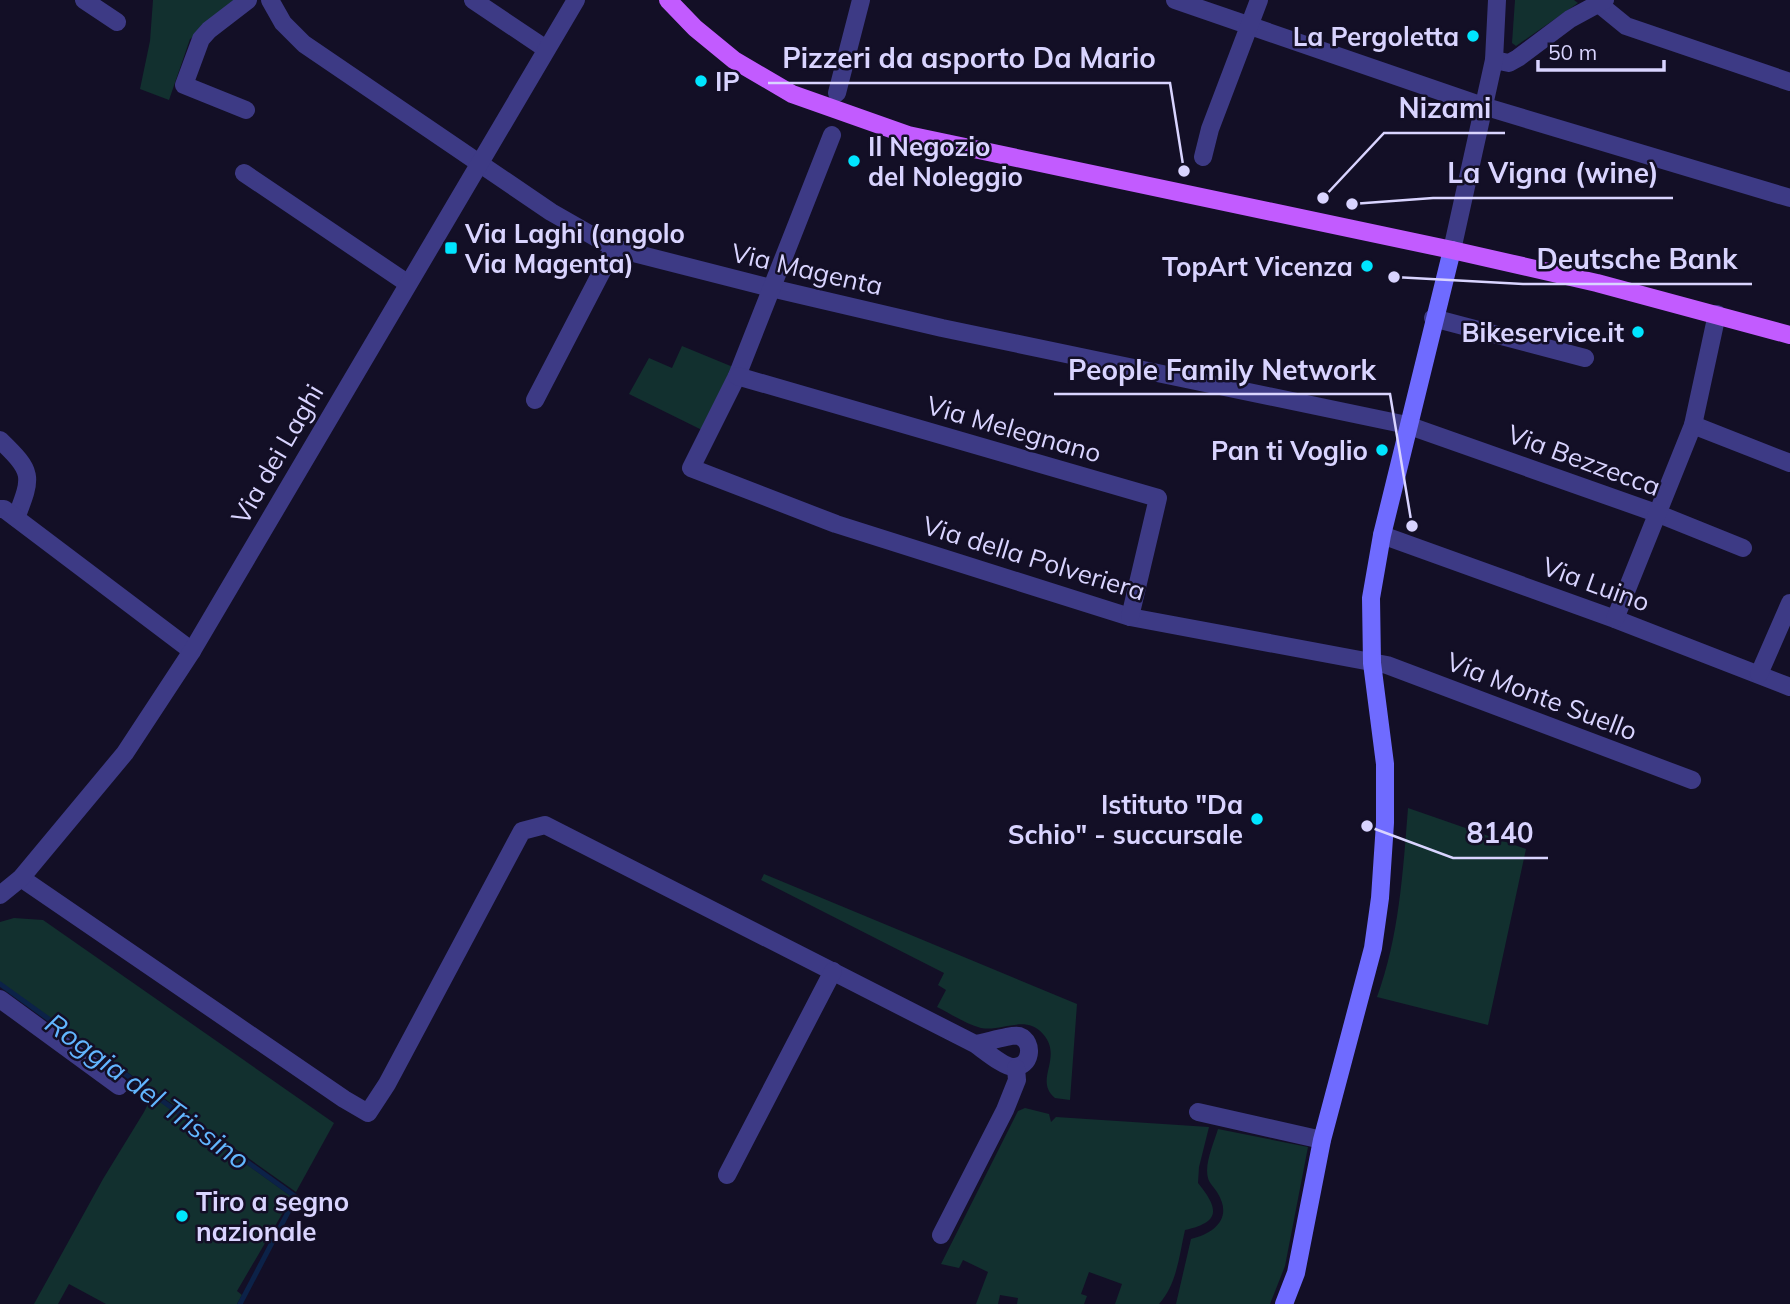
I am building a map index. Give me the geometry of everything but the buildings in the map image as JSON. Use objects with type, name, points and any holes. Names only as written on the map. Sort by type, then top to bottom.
[{"type":"main road","points":[[668,0],[695,29],[734,60],[783,89],[832,110],[908,135],[1597,283],[1790,335]]},
{"type":"main road","points":[[1284,1304],[1296,1273],[1322,1140],[1374,948],[1385,823],[1384,764],[1372,663],[1371,598],[1407,425],[1451,250]]},
{"type":"street","points":[[84,0],[117,22]]},
{"type":"street","points":[[246,110],[184,85],[201,39],[248,0]]},
{"type":"street","name":"Via Magenta","points":[[270,0],[283,23],[304,44],[551,212],[614,248],[942,328],[1407,425]]},
{"type":"street","points":[[473,0],[546,49]]},
{"type":"street","name":"Via dei Laghi","points":[[0,895],[21,878],[125,753],[192,651],[576,0]]},
{"type":"street","points":[[837,93],[861,0]]},
{"type":"street","points":[[1175,0],[1483,106],[1790,198]]},
{"type":"street","points":[[1203,157],[1210,129],[1259,0]]},
{"type":"street","points":[[1451,250],[1494,60],[1497,0]]},
{"type":"street","points":[[1494,60],[1509,63],[1570,19],[1602,2],[1626,26],[1790,82]]},
{"type":"street","points":[[737,376],[832,135]]},
{"type":"street","points":[[244,173],[407,283]]},
{"type":"street","points":[[534,400],[614,248]]},
{"type":"street","points":[[1615,619],[1693,425],[1717,314]]},
{"type":"street","points":[[1433,318],[1585,358]]},
{"type":"street","name":"Via della Polveriera","points":[[737,376],[691,468],[836,524],[1130,617],[1372,663]]},
{"type":"street","name":"Via Melegnano","points":[[737,376],[1158,498],[1130,617]]},
{"type":"street","name":"Via Bezzecca","points":[[1407,425],[1656,513],[1743,548]]},
{"type":"street","points":[[1693,425],[1790,463]]},
{"type":"street","points":[[0,440],[23,462],[28,472],[23,500],[8,513],[192,651]]},
{"type":"street","name":"Via Luino","points":[[1382,535],[1615,619],[1790,687]]},
{"type":"street","points":[[1759,674],[1790,603]]},
{"type":"street","name":"Via Monte Suello","points":[[1372,663],[1387,666],[1692,780]]},
{"type":"street","points":[[21,878],[368,1113],[387,1084],[522,831],[545,825],[975,1044],[1009,1067],[1016,1068],[1024,1064],[1029,1057],[1030,1049],[1026,1041],[1019,1036],[975,1044]]},
{"type":"street","points":[[727,1175],[833,971]]},
{"type":"street","points":[[0,999],[119,1086]]},
{"type":"street","points":[[941,1235],[1005,1110],[1017,1080],[1016,1068]]},
{"type":"street","points":[[1198,1112],[1322,1140]]},
{"type":"green space","points":[[153,0],[242,0],[190,39],[169,100],[140,89],[150,41]]},
{"type":"green space","points":[[1515,0],[1574,0],[1578,3],[1516,46],[1512,43]]},
{"type":"green space","points":[[682,346],[733,367],[704,431],[629,394],[649,358],[672,368]]},
{"type":"green space","points":[[1408,808],[1526,849],[1488,1025],[1377,997],[1395,928]]},
{"type":"green space","points":[[764,874],[1077,1004],[1070,1100],[1055,1098],[1049,1091],[1047,1076],[1051,1052],[1049,1043],[1036,1028],[1021,1024],[981,1028],[937,1007],[946,990],[938,985],[944,973],[761,880]]},
{"type":"green space","points":[[14,918],[43,920],[334,1123],[296,1192],[0,982],[0,922]]},
{"type":"green space","name":"Tiro a segno nazionale","points":[[152,1096],[292,1197],[237,1291],[242,1295],[237,1304],[106,1304],[69,1284],[58,1304],[34,1304],[103,1179]]},
{"type":"green space","points":[[1025,1108],[1049,1114],[1051,1122],[1056,1117],[1209,1127],[1199,1167],[1198,1183],[1210,1200],[1213,1213],[1205,1223],[1185,1230],[1174,1279],[1159,1304],[1115,1304],[1122,1284],[1089,1272],[1081,1294],[1087,1296],[1084,1304],[1017,1304],[1018,1298],[1000,1295],[998,1304],[976,1304],[988,1272],[963,1260],[959,1268],[941,1264],[1018,1111]]},
{"type":"green space","points":[[1218,1129],[1308,1147],[1285,1266],[1270,1304],[1176,1304],[1191,1239],[1208,1233],[1219,1223],[1222,1216],[1222,1201],[1209,1182],[1207,1172]]},
{"type":"waterway","name":"Roggia del Trissino","points":[[0,984],[296,1197],[240,1304]]},
{"type":"place","name":"La Pergoletta","points":[[1473,36]]},
{"type":"place","name":"IP","points":[[701,81]]},
{"type":"place","name":"Il Negozio del Noleggio","points":[[854,161]]},
{"type":"place","name":"Pizzeri da asporto Da Mario","points":[[1184,171]]},
{"type":"place","name":"Nizami","points":[[1323,198]]},
{"type":"place","name":"La Vigna (wine)","points":[[1352,204]]},
{"type":"place","name":"Via Laghi (angolo Via Magenta)","points":[[451,248]]},
{"type":"place","name":"TopArt Vicenza","points":[[1367,266]]},
{"type":"place","name":"Deutsche Bank","points":[[1394,277]]},
{"type":"place","name":"Bikeservice.it","points":[[1638,332]]},
{"type":"place","name":"Pan ti Voglio","points":[[1382,450]]},
{"type":"place","name":"People Family Network","points":[[1412,526]]},
{"type":"place","name":"Istituto \"Da Schio\" - succursale","points":[[1257,819]]},
{"type":"place","name":"8140","points":[[1367,826]]},
{"type":"place","name":"Tiro a segno nazionale","points":[[182,1216]]}]
